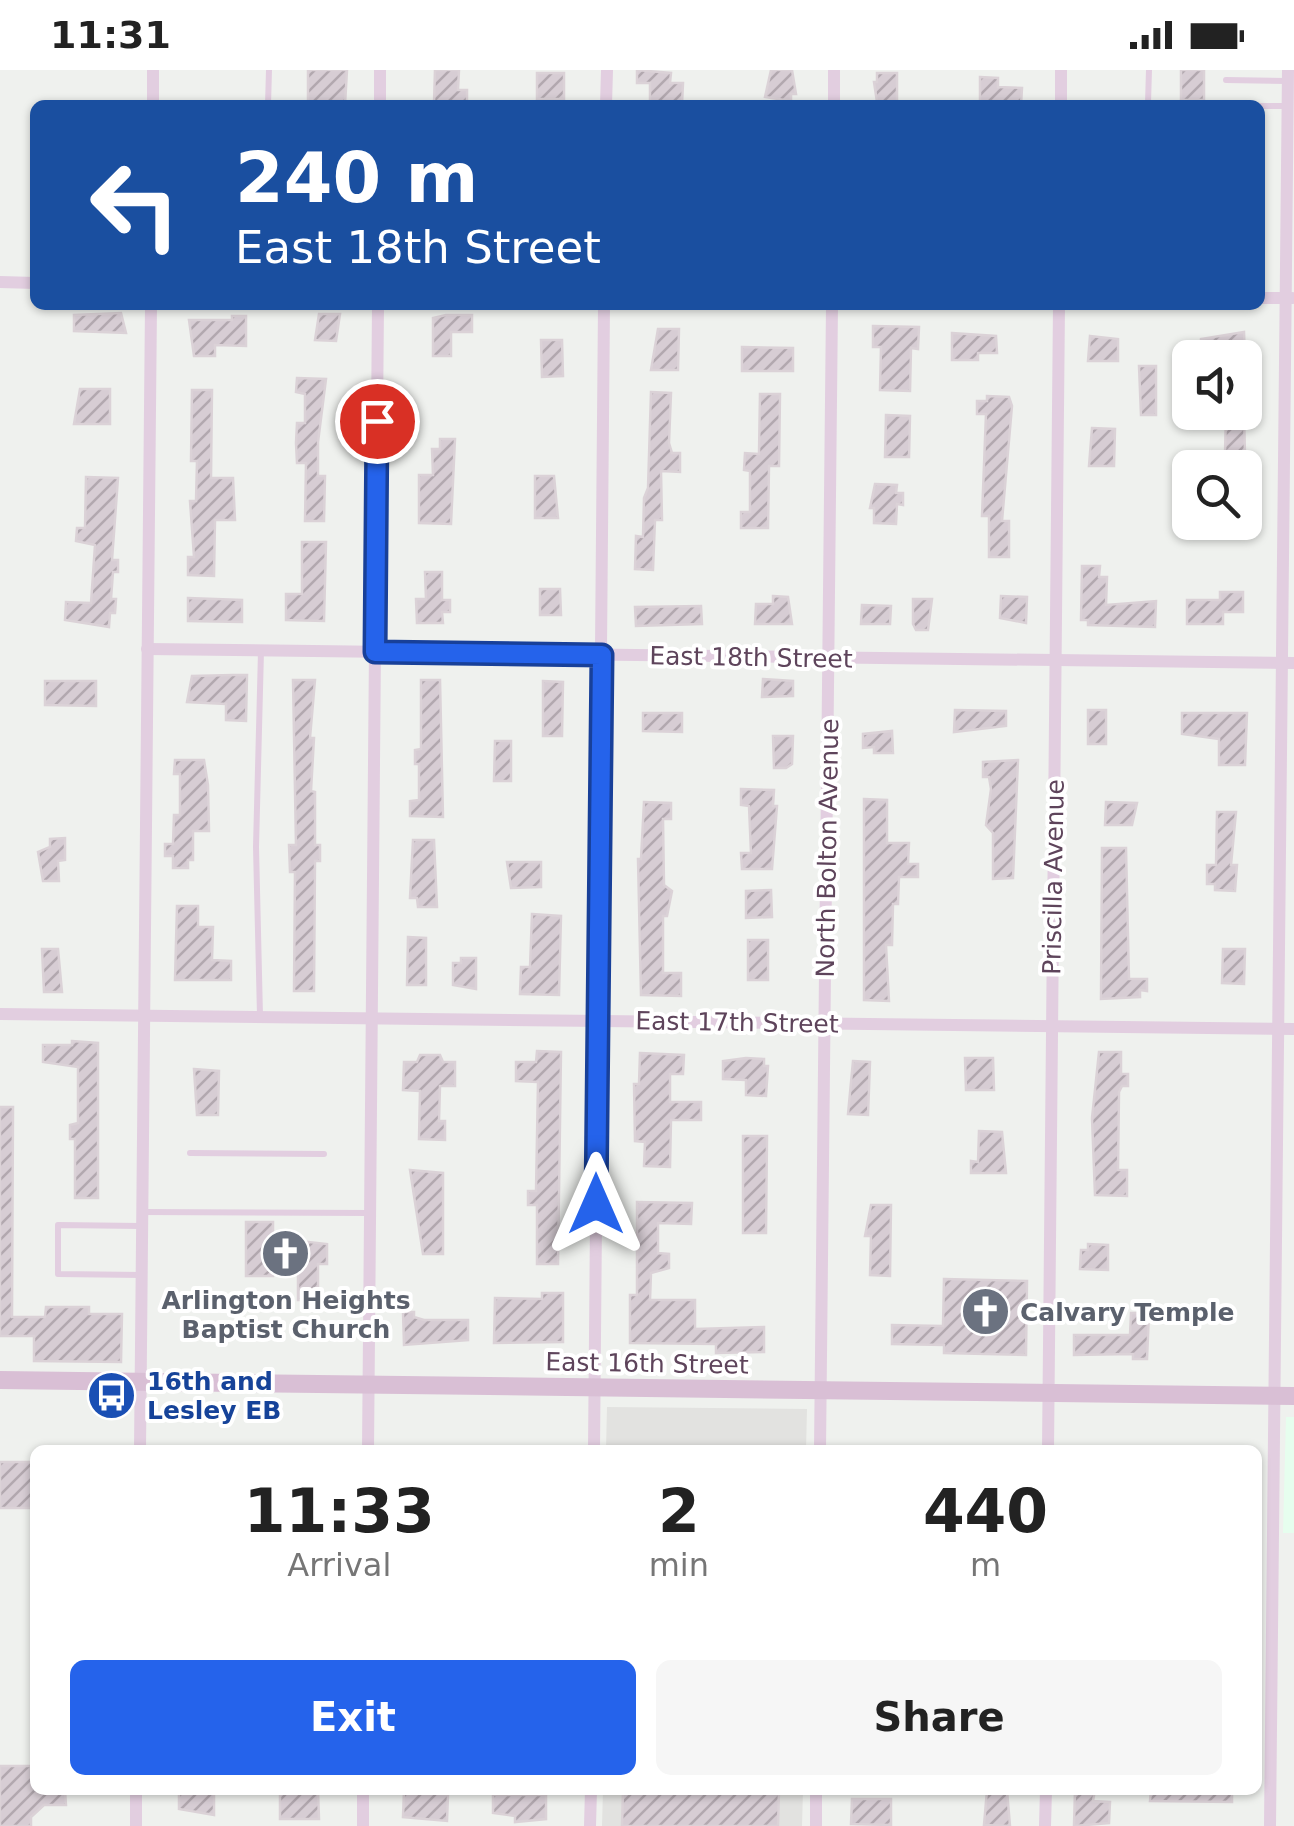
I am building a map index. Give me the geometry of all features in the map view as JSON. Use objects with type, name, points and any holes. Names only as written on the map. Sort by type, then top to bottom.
[{"type":"main road","name":"East 16th Street","points":[[0,1380],[1294,1396]]},
{"type":"street","points":[[152,100],[153,70]]},
{"type":"street","points":[[380,70],[380,100]]},
{"type":"street","points":[[606,100],[607,70]]},
{"type":"street","points":[[834,70],[834,100]]},
{"type":"street","points":[[1061,70],[1061,100]]},
{"type":"street","points":[[1270,1826],[1278,1029],[1288,663],[1289,88]]},
{"type":"street","points":[[0,282],[30,282]]},
{"type":"street","points":[[140,1445],[150,310]]},
{"type":"street","points":[[368,1445],[378,310]]},
{"type":"street","points":[[594,1445],[604,310]]},
{"type":"street","name":"North Bolton Avenue","points":[[820,1445],[832,310]]},
{"type":"street","name":"Priscilla Avenue","points":[[1048,1445],[1059,310]]},
{"type":"street","name":"East 18th Street","points":[[147,649],[1288,663]]},
{"type":"street","name":"East 17th Street","points":[[0,1014],[1294,1029]]},
{"type":"street","points":[[136,1795],[136,1826]]},
{"type":"street","points":[[362,1826],[363,1795]]},
{"type":"street","points":[[590,1826],[591,1795]]},
{"type":"street","points":[[816,1795],[816,1826]]},
{"type":"street","points":[[1046,1795],[1046,1826]]},
{"type":"lane","points":[[268,100],[269,70]]},
{"type":"lane","points":[[1148,100],[1150,70]]},
{"type":"lane","points":[[1226,80],[1289,88]]},
{"type":"lane","points":[[1265,103],[1289,88]]},
{"type":"lane","points":[[260,651],[256,846],[260,1018]]},
{"type":"lane","points":[[190,1153],[324,1154]]},
{"type":"lane","points":[[142,1276],[58,1274],[58,1225],[142,1219],[370,1214]]},
{"type":"shaded area","points":[[607,1407],[807,1409],[806,1445],[606,1445]]},
{"type":"shaded area","points":[[1286,1417],[1294,1417],[1294,1533],[1283,1533]]},
{"type":"shaded area","points":[[603,1795],[803,1795],[802,1826],[602,1826]]},
{"type":"building","points":[[308,70],[347,70],[345,100],[308,100]]},
{"type":"building","points":[[435,70],[459,70],[458,90],[467,90],[467,100],[434,100]]},
{"type":"building","points":[[637,70],[671,73],[670,83],[683,83],[682,100],[650,100],[650,83],[637,83]]},
{"type":"building","points":[[771,70],[792,70],[796,94],[791,94],[791,100],[765,97]]},
{"type":"building","points":[[1181,70],[1204,70],[1204,100],[1181,100]]},
{"type":"building","points":[[537,73],[564,73],[564,99],[537,99]]},
{"type":"building","points":[[877,73],[897,73],[897,100],[877,100]]},
{"type":"building","points":[[980,77],[998,78],[998,87],[1022,88],[1021,100],[980,100]]},
{"type":"building","points":[[121,313],[126,333],[74,331],[74,315]]},
{"type":"building","points":[[319,314],[340,314],[336,341],[315,340]]},
{"type":"building","points":[[472,315],[472,332],[451,332],[451,356],[433,356],[433,318]]},
{"type":"building","points":[[232,316],[246,316],[246,346],[215,345],[215,356],[194,356],[189,320],[232,320]]},
{"type":"building","points":[[873,326],[919,327],[918,349],[911,348],[910,391],[880,390],[881,347],[873,347]]},
{"type":"building","points":[[658,329],[679,329],[678,370],[651,370]]},
{"type":"building","points":[[1244,332],[1244,340],[1201,339]]},
{"type":"building","points":[[952,333],[996,336],[997,353],[978,353],[978,360],[952,360]]},
{"type":"building","points":[[1090,336],[1118,339],[1118,361],[1088,361]]},
{"type":"building","points":[[541,340],[562,340],[563,376],[542,377]]},
{"type":"building","points":[[742,347],[793,348],[793,371],[742,371]]},
{"type":"building","points":[[1139,366],[1156,366],[1156,415],[1141,415]]},
{"type":"building","points":[[297,378],[326,379],[318,442],[318,476],[325,476],[324,521],[305,521],[306,463],[297,463],[296,443],[297,423],[305,423],[305,394],[296,392]]},
{"type":"building","points":[[80,389],[110,389],[110,424],[74,424]]},
{"type":"building","points":[[192,390],[212,390],[211,478],[233,478],[235,520],[215,520],[214,576],[188,575],[188,557],[194,557],[190,501],[196,501],[197,461],[191,461]]},
{"type":"building","points":[[651,392],[671,393],[669,443],[672,453],[680,453],[680,472],[661,471],[662,520],[655,520],[653,570],[635,569],[636,536],[643,537],[648,488]]},
{"type":"building","points":[[760,394],[780,394],[779,466],[769,466],[768,528],[741,528],[741,512],[750,512],[750,471],[744,470],[745,453],[759,454]]},
{"type":"building","points":[[987,396],[1009,397],[1012,406],[1002,521],[1009,521],[1009,557],[989,557],[989,516],[982,516],[986,414],[977,414],[977,401],[987,401]]},
{"type":"building","points":[[886,415],[910,416],[909,457],[885,457]]},
{"type":"building","points":[[1092,428],[1115,429],[1114,466],[1089,466]]},
{"type":"building","points":[[1226,430],[1244,430],[1245,450],[1225,450]]},
{"type":"building","points":[[440,439],[455,439],[451,524],[419,523],[419,475],[433,475],[432,449],[440,449]]},
{"type":"building","points":[[535,476],[554,476],[558,518],[535,518]]},
{"type":"building","points":[[86,477],[118,478],[112,560],[118,560],[118,572],[113,572],[111,599],[116,599],[115,613],[110,613],[109,627],[65,620],[66,602],[91,603],[95,545],[76,541],[77,528],[85,528]]},
{"type":"building","points":[[875,484],[897,485],[896,493],[903,493],[903,505],[897,504],[896,524],[874,523],[874,508],[870,508]]},
{"type":"building","points":[[302,542],[326,542],[324,621],[286,620],[286,594],[302,594]]},
{"type":"building","points":[[1082,566],[1100,566],[1099,577],[1107,577],[1106,605],[1156,601],[1155,627],[1088,625],[1088,620],[1081,620]]},
{"type":"building","points":[[425,572],[442,572],[442,600],[450,600],[450,612],[442,612],[443,623],[417,623],[416,599],[426,599]]},
{"type":"building","points":[[540,589],[560,589],[561,615],[540,615]]},
{"type":"building","points":[[1220,592],[1243,592],[1243,612],[1223,612],[1223,624],[1187,624],[1187,600],[1220,600]]},
{"type":"building","points":[[773,596],[788,597],[792,624],[755,624],[756,604],[773,604]]},
{"type":"building","points":[[1001,596],[1027,597],[1026,623],[1000,618]]},
{"type":"building","points":[[188,598],[242,600],[242,622],[188,621]]},
{"type":"building","points":[[913,599],[932,599],[928,630],[916,630],[913,624]]},
{"type":"building","points":[[862,605],[891,606],[890,624],[861,624]]},
{"type":"building","points":[[701,606],[702,624],[636,626],[635,607]]},
{"type":"building","points":[[247,675],[246,721],[226,720],[226,704],[187,702],[192,676]]},
{"type":"building","points":[[763,679],[793,681],[793,696],[762,697]]},
{"type":"building","points":[[293,680],[315,680],[311,791],[315,792],[315,845],[320,845],[320,861],[315,861],[314,991],[294,991],[295,872],[290,872],[289,845],[296,845]]},
{"type":"building","points":[[421,680],[440,680],[443,817],[410,816],[410,801],[419,800],[415,750],[421,749]]},
{"type":"building","points":[[45,681],[96,681],[96,706],[45,705]]},
{"type":"building","points":[[543,681],[563,682],[562,736],[543,736]]},
{"type":"building","points":[[955,710],[1006,711],[1006,726],[954,732]]},
{"type":"building","points":[[1088,710],[1106,710],[1106,744],[1088,744]]},
{"type":"building","points":[[643,713],[682,713],[682,732],[643,731]]},
{"type":"building","points":[[1182,713],[1247,713],[1245,765],[1219,765],[1219,739],[1182,734]]},
{"type":"building","points":[[892,731],[893,753],[874,753],[874,747],[863,748],[863,734]]},
{"type":"building","points":[[773,736],[793,736],[792,764],[786,768],[774,768]]},
{"type":"building","points":[[495,741],[511,741],[511,781],[494,781]]},
{"type":"building","points":[[175,760],[204,760],[208,785],[209,831],[193,831],[193,860],[188,860],[188,868],[173,868],[173,856],[165,856],[165,844],[173,844],[174,815],[180,815],[180,774],[174,774]]},
{"type":"building","points":[[1018,760],[1013,878],[993,879],[993,833],[986,825],[991,789],[989,777],[983,777],[983,762]]},
{"type":"building","points":[[741,789],[774,790],[773,806],[777,806],[772,869],[742,869],[741,853],[751,853],[749,806],[741,805]]},
{"type":"building","points":[[864,799],[887,800],[887,843],[909,843],[908,864],[918,864],[918,877],[899,877],[898,904],[893,904],[892,945],[886,945],[889,1001],[864,1000]]},
{"type":"building","points":[[644,802],[671,803],[671,819],[663,819],[664,885],[672,891],[667,916],[663,916],[663,973],[681,973],[681,996],[641,995],[638,859]]},
{"type":"building","points":[[1106,802],[1137,803],[1132,825],[1105,825]]},
{"type":"building","points":[[1217,812],[1236,812],[1231,865],[1237,865],[1235,891],[1215,890],[1215,884],[1207,884],[1207,865],[1216,865]]},
{"type":"building","points":[[65,838],[65,860],[58,861],[59,881],[43,881],[38,852],[50,847],[50,839]]},
{"type":"building","points":[[413,840],[434,840],[437,907],[418,907],[417,898],[410,898]]},
{"type":"building","points":[[1102,848],[1126,848],[1129,979],[1147,979],[1147,991],[1140,990],[1140,997],[1101,999]]},
{"type":"building","points":[[507,862],[541,862],[541,887],[511,888]]},
{"type":"building","points":[[771,890],[772,917],[746,918],[746,891]]},
{"type":"building","points":[[177,906],[198,906],[198,927],[213,927],[212,960],[231,961],[231,980],[175,980]]},
{"type":"building","points":[[532,914],[561,916],[559,995],[520,994],[521,967],[530,967]]},
{"type":"building","points":[[408,937],[426,938],[426,985],[407,985]]},
{"type":"building","points":[[748,940],[768,940],[768,980],[748,980]]},
{"type":"building","points":[[42,949],[58,949],[62,992],[44,992]]},
{"type":"building","points":[[1223,949],[1245,949],[1244,984],[1222,983]]},
{"type":"building","points":[[461,958],[476,958],[476,989],[453,985],[453,963],[461,963]]},
{"type":"building","points":[[72,1041],[98,1043],[98,1198],[75,1198],[75,1139],[70,1139],[70,1125],[78,1123],[78,1067],[43,1062],[43,1045],[72,1045]]},
{"type":"building","points":[[537,1051],[561,1052],[558,1264],[537,1264],[537,1205],[528,1205],[528,1191],[536,1191],[538,1082],[516,1081],[516,1062],[536,1062]]},
{"type":"building","points":[[1099,1052],[1121,1052],[1121,1074],[1128,1074],[1128,1086],[1122,1086],[1119,1092],[1118,1170],[1127,1170],[1127,1196],[1095,1195],[1092,1118]]},
{"type":"building","points":[[640,1053],[684,1055],[683,1074],[670,1074],[670,1102],[701,1102],[701,1120],[671,1120],[670,1167],[644,1166],[645,1142],[635,1141],[634,1084],[639,1084]]},
{"type":"building","points":[[420,1055],[440,1055],[443,1062],[455,1062],[455,1086],[440,1086],[439,1121],[445,1121],[445,1140],[419,1139],[420,1091],[403,1090],[404,1062],[417,1062]]},
{"type":"building","points":[[965,1058],[993,1058],[994,1090],[966,1090]]},
{"type":"building","points":[[764,1059],[764,1066],[768,1066],[766,1096],[746,1095],[746,1080],[723,1079],[723,1061]]},
{"type":"building","points":[[853,1061],[870,1062],[868,1115],[848,1114]]},
{"type":"building","points":[[194,1069],[219,1071],[218,1115],[197,1115]]},
{"type":"building","points":[[0,1107],[13,1107],[12,1317],[45,1317],[46,1307],[89,1307],[89,1314],[122,1314],[121,1362],[34,1361],[34,1336],[0,1336]]},
{"type":"building","points":[[979,1131],[1002,1132],[1006,1173],[971,1173],[971,1161],[978,1162]]},
{"type":"building","points":[[743,1136],[767,1136],[766,1233],[743,1233]]},
{"type":"building","points":[[410,1170],[443,1173],[443,1254],[423,1254]]},
{"type":"building","points":[[637,1202],[692,1203],[691,1224],[658,1223],[658,1253],[669,1254],[669,1268],[651,1273],[650,1300],[695,1300],[695,1329],[764,1327],[764,1352],[716,1353],[716,1344],[630,1343],[630,1295],[637,1295]]},
{"type":"building","points":[[871,1205],[891,1205],[890,1276],[870,1275],[871,1236],[865,1236]]},
{"type":"building","name":"Arlington Heights Baptist Church","points":[[246,1222],[273,1222],[273,1238],[327,1244],[327,1264],[318,1264],[318,1300],[298,1300],[298,1265],[273,1265],[273,1276],[246,1276]]},
{"type":"building","points":[[1088,1244],[1108,1245],[1108,1270],[1080,1269],[1081,1250],[1088,1250]]},
{"type":"building","name":"Calvary Temple","points":[[944,1279],[1027,1281],[1026,1355],[944,1353],[944,1345],[892,1344],[892,1325],[943,1326]]},
{"type":"building","points":[[542,1293],[563,1293],[563,1342],[494,1343],[495,1298],[542,1299]]},
{"type":"building","points":[[403,1312],[414,1312],[414,1317],[424,1320],[468,1320],[468,1340],[404,1345]]},
{"type":"building","points":[[1131,1313],[1149,1313],[1147,1359],[1133,1359],[1133,1354],[1074,1355],[1074,1335],[1130,1335]]},
{"type":"building","points":[[0,1462],[30,1462],[30,1508],[0,1508]]},
{"type":"building","points":[[0,1766],[30,1766],[30,1795],[65,1795],[66,1805],[44,1805],[31,1817],[31,1826],[0,1826]]},
{"type":"building","points":[[179,1795],[214,1795],[214,1815],[179,1809]]},
{"type":"building","points":[[280,1795],[318,1795],[319,1819],[280,1819]]},
{"type":"building","points":[[404,1795],[448,1795],[447,1821],[403,1817]]},
{"type":"building","points":[[493,1795],[546,1795],[546,1819],[515,1822],[515,1816],[493,1813]]},
{"type":"building","points":[[623,1795],[779,1795],[778,1826],[622,1826]]},
{"type":"building","points":[[987,1795],[1007,1795],[1010,1826],[984,1825]]},
{"type":"building","points":[[1075,1795],[1094,1795],[1093,1801],[1110,1802],[1109,1823],[1074,1826]]},
{"type":"building","points":[[1151,1795],[1232,1795],[1232,1802],[1150,1801]]},
{"type":"building","points":[[852,1799],[891,1799],[891,1825],[851,1824]]},
{"type":"place","name":"Arlington Heights Baptist Church","points":[[286,1254]]},
{"type":"place","name":"Calvary Temple","points":[[985,1312]]},
{"type":"place","name":"16th and Lesley EB","points":[[112,1395]]},
{"type":"route","points":[[377,421],[375,652],[602,655],[596,1204]]}]
